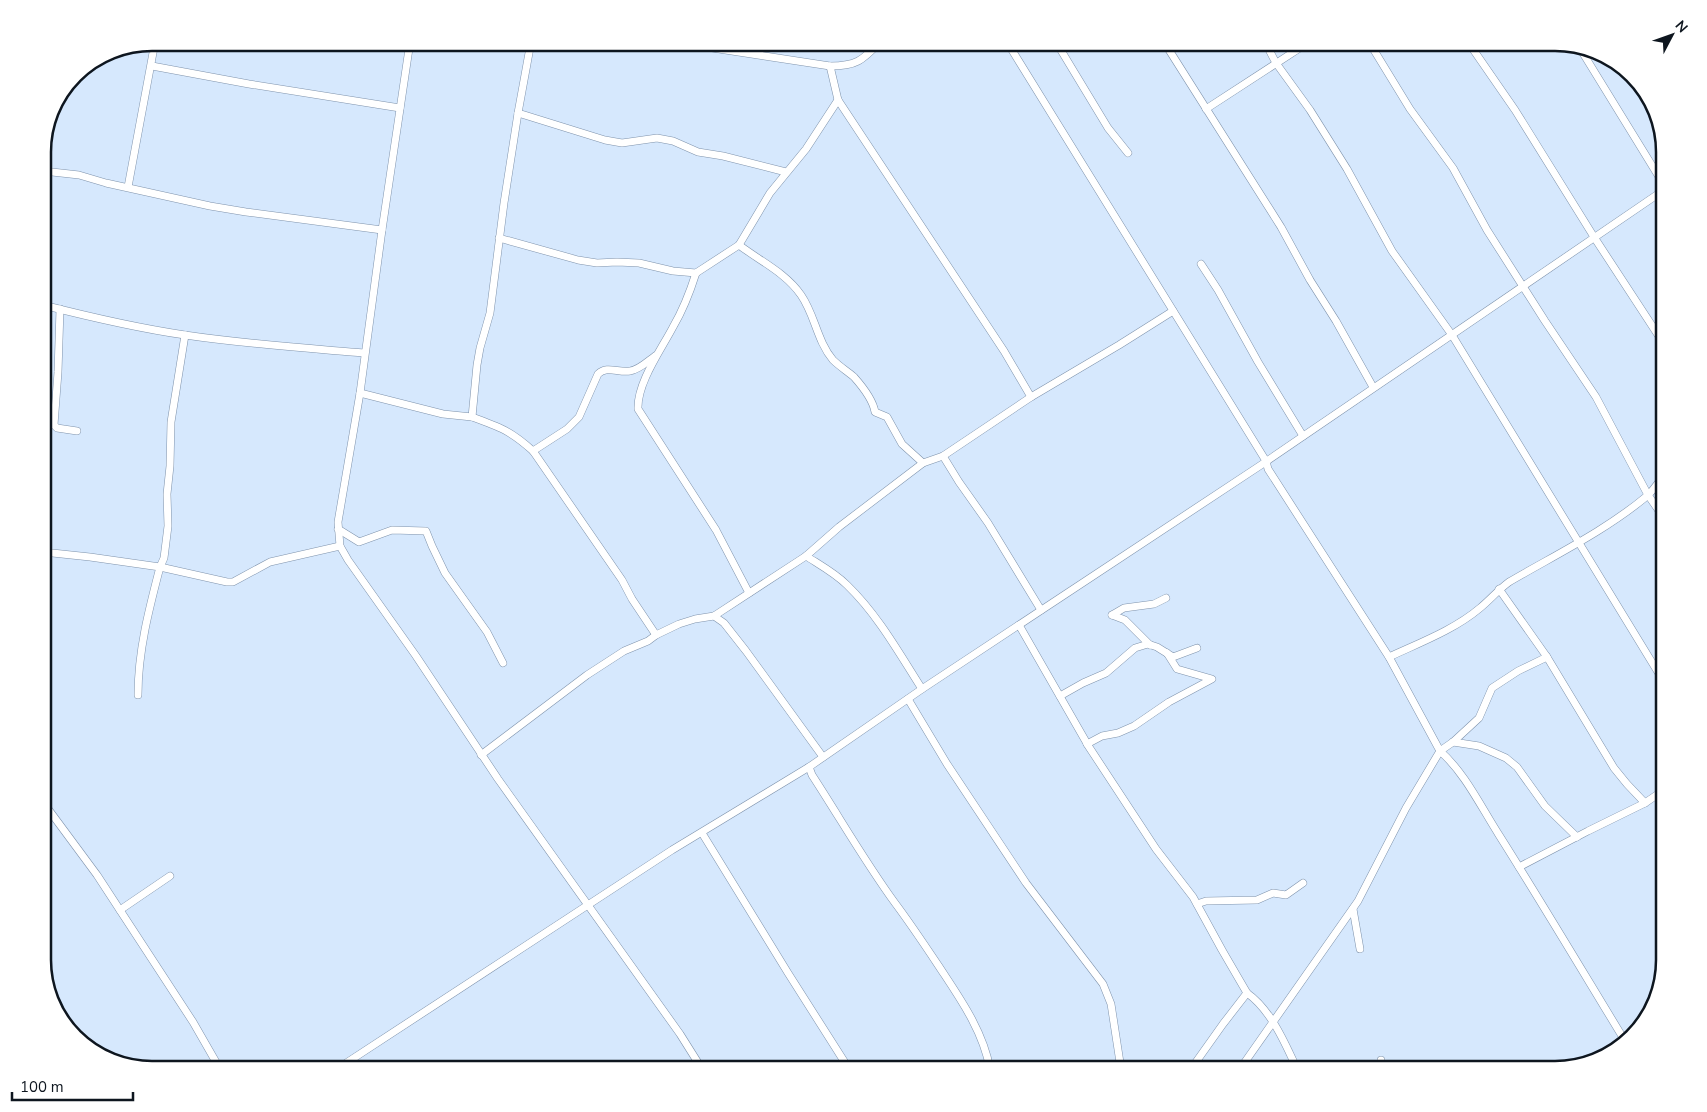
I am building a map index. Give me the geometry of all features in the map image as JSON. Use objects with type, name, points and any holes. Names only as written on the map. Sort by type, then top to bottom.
[{"type":"street","points":[[128,187],[154,51]]},
{"type":"street","points":[[409,51],[364,353],[360,393],[341,505],[338,529],[340,546],[481,755],[680,1034],[696,1061]]},
{"type":"street","points":[[472,417],[480,348],[490,313],[499,238],[529,51]]},
{"type":"street","points":[[732,51],[830,66],[845,66],[859,62],[871,51]]},
{"type":"street","points":[[1013,51],[1266,461],[1268,468],[1388,656],[1440,751],[1450,760],[1463,779],[1622,1035]]},
{"type":"street","points":[[1061,51],[1108,128],[1128,153]]},
{"type":"street","points":[[1170,51],[1281,227],[1373,387]]},
{"type":"street","points":[[1270,51],[1276,64],[1310,110],[1347,169],[1392,251],[1452,334],[1656,669]]},
{"type":"street","points":[[1206,109],[1296,51]]},
{"type":"street","points":[[1375,51],[1410,109],[1453,168],[1487,230],[1545,322],[1596,397],[1656,506]]},
{"type":"street","points":[[1474,51],[1515,110],[1656,332]]},
{"type":"street","points":[[1585,56],[1656,171]]},
{"type":"street","points":[[152,66],[248,84],[400,108]]},
{"type":"street","points":[[830,66],[838,100],[1004,351],[1031,397]]},
{"type":"street","points":[[749,593],[716,530],[638,410],[638,403],[657,354],[684,306],[696,273],[739,245],[760,208],[786,172],[806,149],[838,100]]},
{"type":"street","points":[[518,113],[605,140],[622,143],[657,138],[673,141],[698,152],[723,156],[786,172]]},
{"type":"street","points":[[51,171],[90,177],[106,183],[228,209],[382,230]]},
{"type":"street","points":[[351,1061],[672,850],[809,768],[922,689],[1266,461],[1656,195]]},
{"type":"street","points":[[499,238],[578,260],[597,263],[639,263],[673,271],[696,273]]},
{"type":"street","points":[[739,245],[791,283],[801,295],[811,314],[822,343],[834,360],[854,377],[874,404],[875,412],[887,418],[902,444],[923,463]]},
{"type":"street","points":[[1201,264],[1303,436]]},
{"type":"street","points":[[51,307],[91,317],[185,335],[364,353]]},
{"type":"street","points":[[60,309],[54,425],[57,428],[77,431]]},
{"type":"street","points":[[481,755],[588,675],[624,651],[648,641],[679,624],[718,615],[806,556],[839,527],[923,463],[943,456],[1031,397],[1173,311]]},
{"type":"street","points":[[138,695],[138,674],[148,612],[166,546],[171,422],[185,335]]},
{"type":"street","points":[[533,451],[567,430],[579,417],[598,374],[602,370],[629,372],[642,366],[657,354]]},
{"type":"street","points":[[360,393],[443,414],[472,417],[499,426],[517,436],[533,451],[622,580],[656,635]]},
{"type":"street","points":[[943,456],[988,523],[1041,610]]},
{"type":"street","points":[[1388,656],[1420,643],[1464,619],[1480,608],[1508,582],[1579,543],[1648,495],[1656,484]]},
{"type":"street","points":[[338,529],[359,542],[392,530],[426,530],[445,573],[487,632],[503,663]]},
{"type":"street","points":[[51,553],[160,567],[233,582],[270,562],[340,546]]},
{"type":"street","points":[[806,556],[828,569],[864,602],[922,689]]},
{"type":"street","points":[[1508,582],[1508,602]]},
{"type":"street","points":[[1499,589],[1547,658],[1614,768],[1626,784],[1645,803]]},
{"type":"street","points":[[1166,598],[1154,604],[1124,608],[1112,615],[1125,620],[1150,645],[1173,658],[1197,648]]},
{"type":"street","points":[[718,615],[752,658],[823,758]]},
{"type":"street","points":[[1019,625],[1087,744],[1156,849],[1193,897],[1247,993],[1257,1000],[1272,1022],[1293,1061]]},
{"type":"street","points":[[1060,696],[1082,683],[1106,673],[1135,648],[1150,645]]},
{"type":"street","points":[[1087,744],[1102,736],[1134,726],[1169,702],[1212,679],[1177,670],[1166,653]]},
{"type":"street","points":[[1246,1061],[1353,908],[1376,868],[1406,808],[1440,751],[1453,742],[1479,718],[1492,688],[1518,671],[1547,658]]},
{"type":"street","points":[[908,699],[947,764],[1026,883],[1103,984],[1111,1004],[1120,1061]]},
{"type":"street","points":[[1453,742],[1479,746],[1496,753],[1517,766],[1545,806],[1577,837]]},
{"type":"street","points":[[809,768],[854,844],[912,924],[959,996],[979,1034],[987,1061]]},
{"type":"street","points":[[1519,867],[1645,803],[1656,795]]},
{"type":"street","points":[[51,813],[120,910],[193,1022],[215,1061]]},
{"type":"street","points":[[702,832],[782,965],[843,1061]]},
{"type":"street","points":[[120,910],[170,876]]},
{"type":"street","points":[[1197,904],[1206,901],[1257,900],[1272,893],[1286,895],[1304,883]]},
{"type":"street","points":[[1353,908],[1360,949]]},
{"type":"street","points":[[1196,1061],[1247,993]]}]
